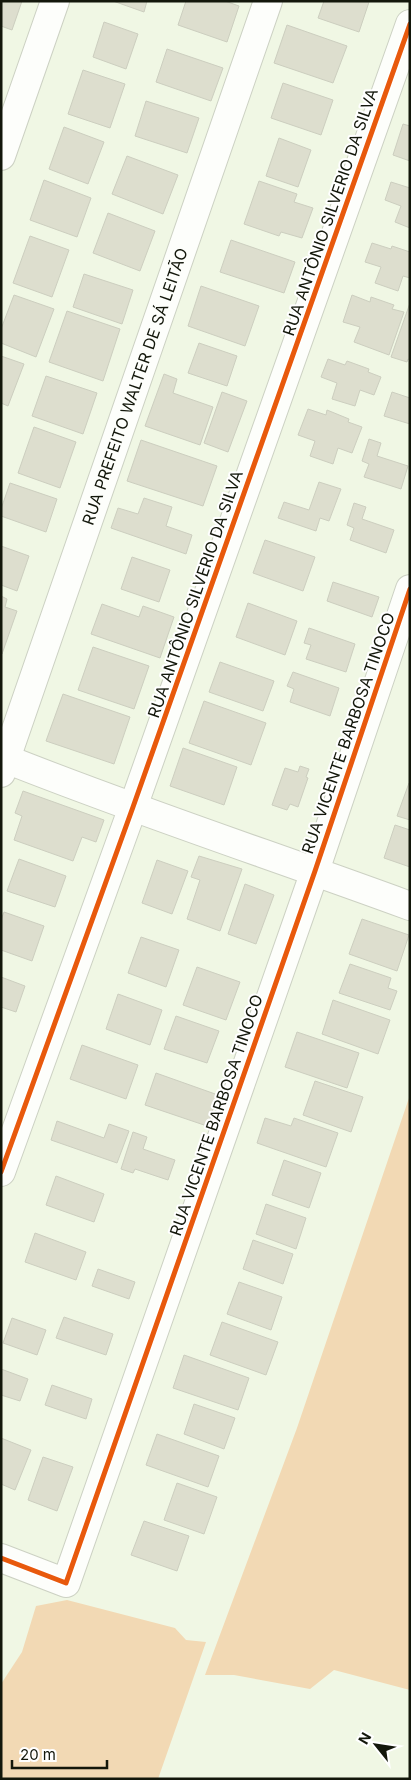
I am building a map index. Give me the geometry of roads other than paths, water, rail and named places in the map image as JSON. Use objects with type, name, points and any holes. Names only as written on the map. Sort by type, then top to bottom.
[{"type":"street","points":[[1,156],[55,1]]},
{"type":"street","name":"RUA PREFEITO WALTER DE SÁ LEITÃO","points":[[3,763],[268,1]]},
{"type":"street","name":"RUA ANTÔNIO SILVERIO DA SILVA","points":[[1,1172],[133,807],[410,24]]},
{"type":"street","name":"RUA VICENTE BARBOSA TINOCO","points":[[1,1558],[66,1584],[315,871],[410,589]]},
{"type":"street","points":[[3,763],[133,807],[410,906]]}]
